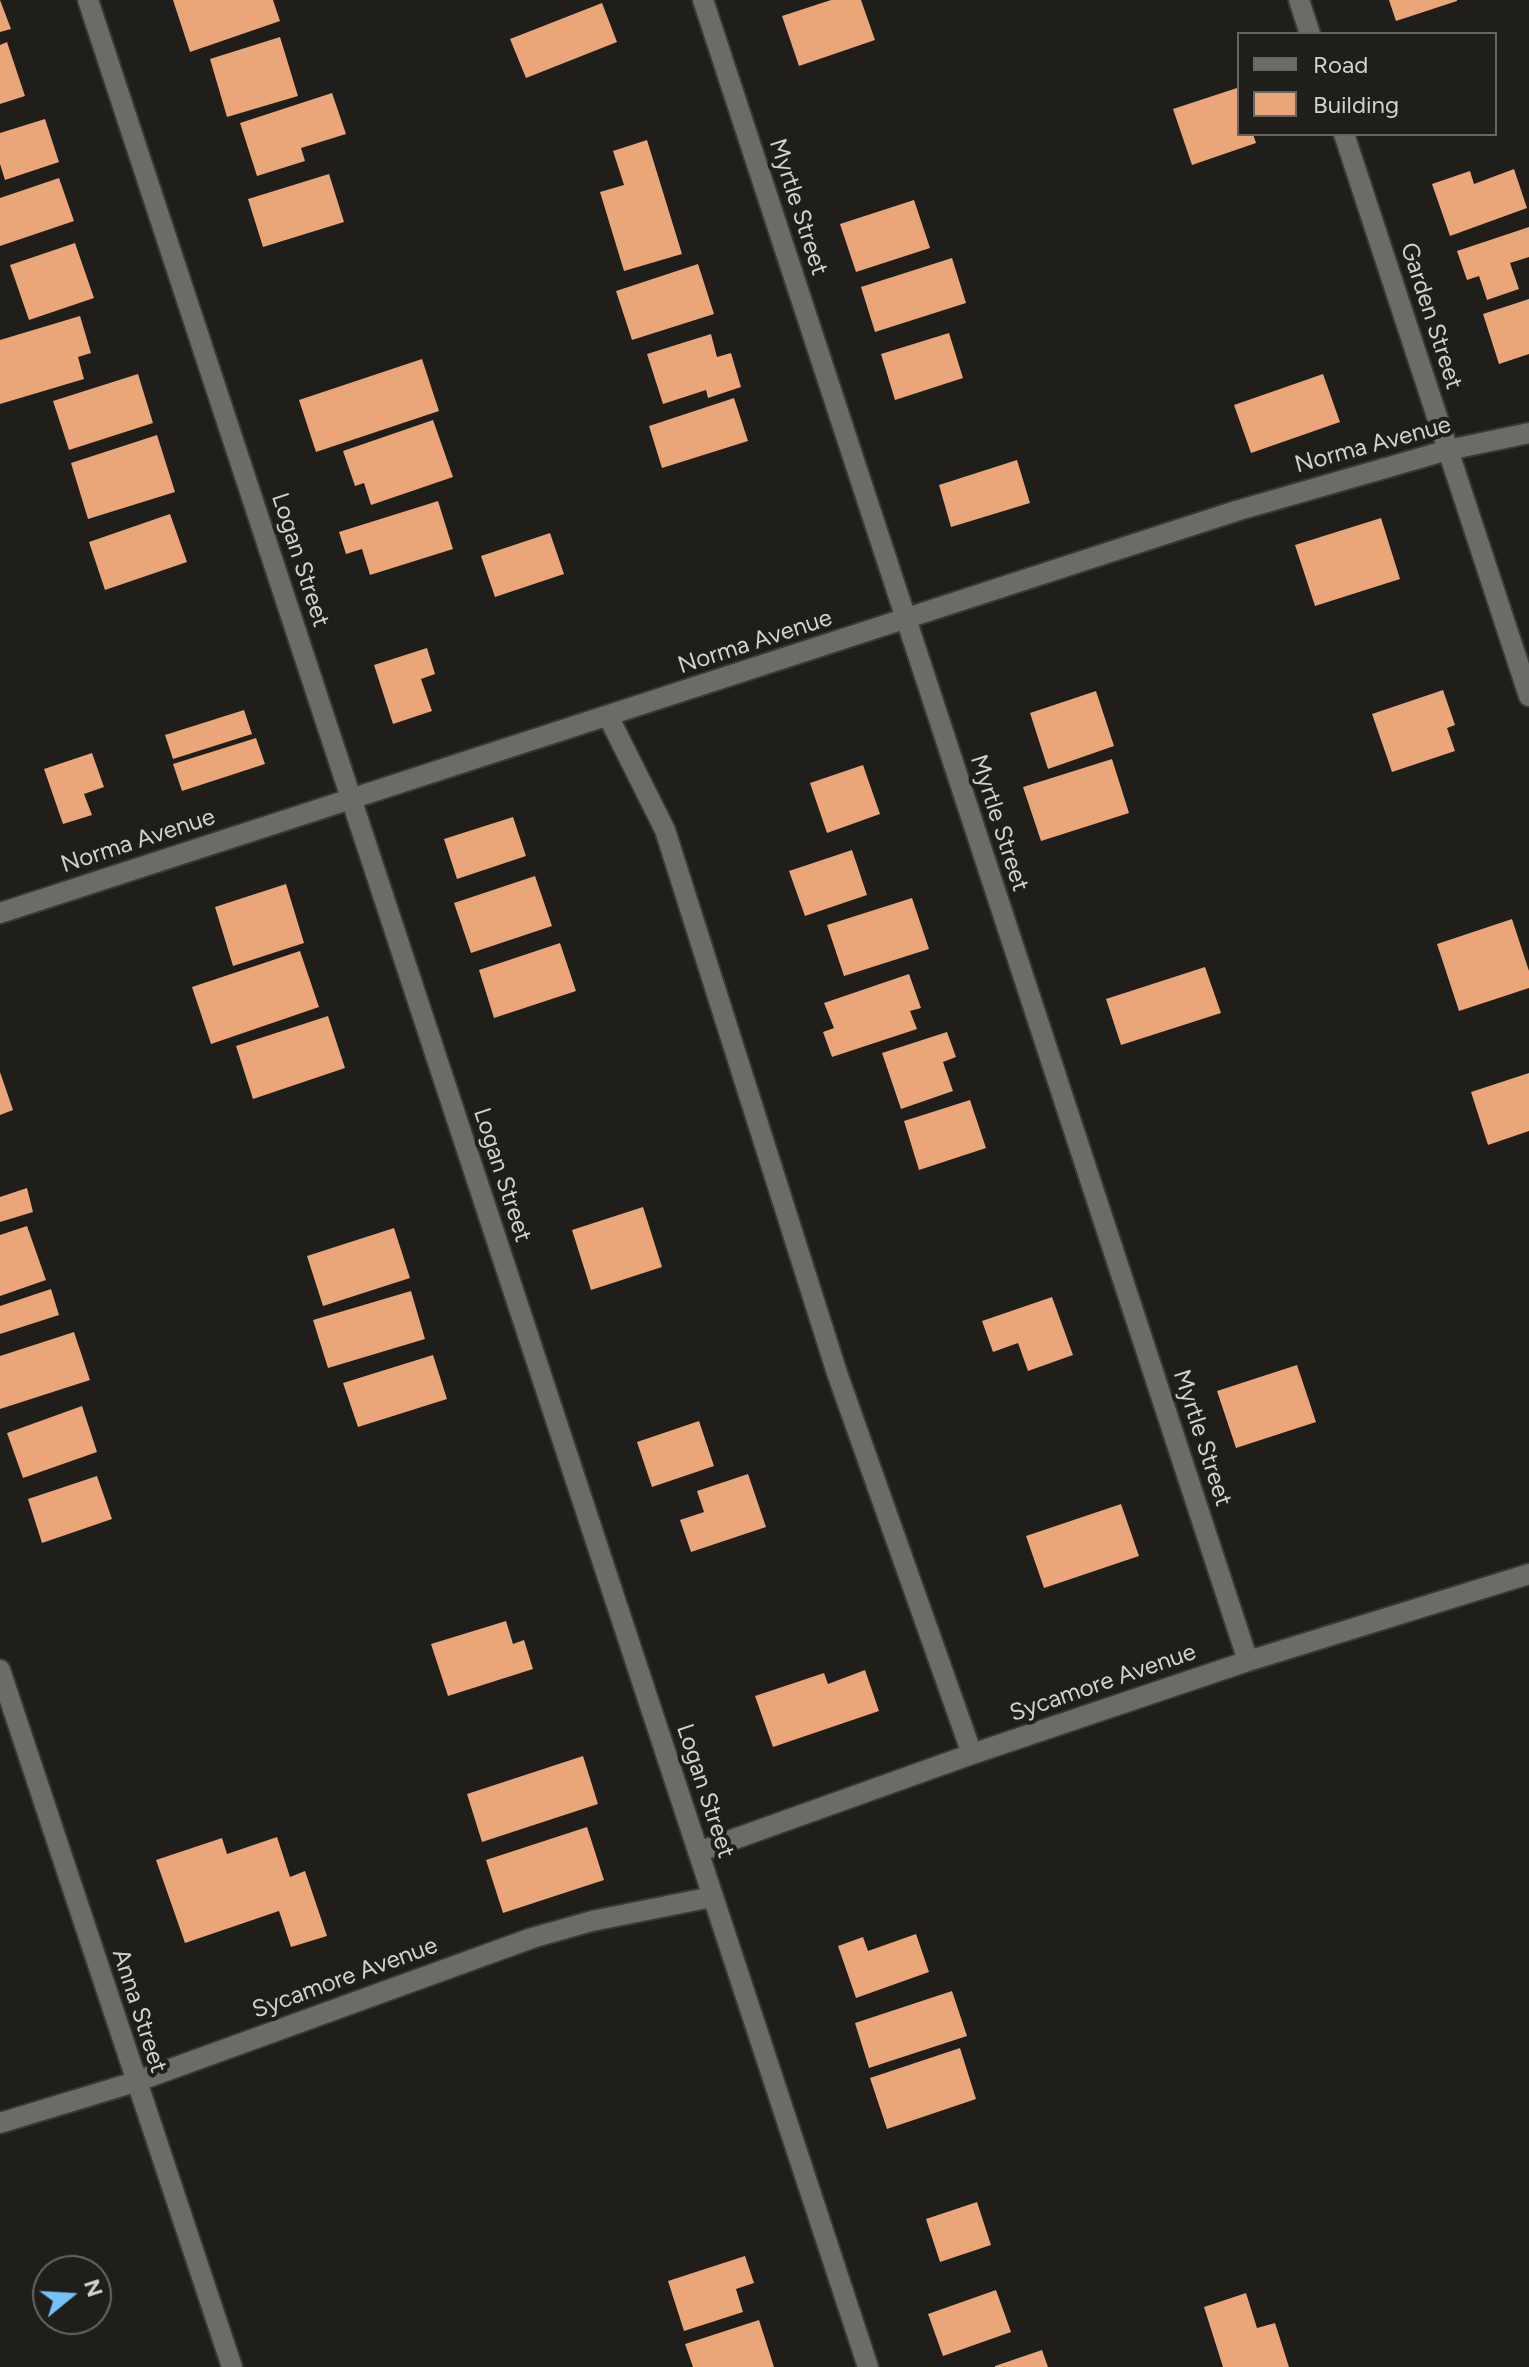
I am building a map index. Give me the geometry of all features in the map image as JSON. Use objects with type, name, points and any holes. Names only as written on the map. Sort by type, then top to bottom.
[{"type":"street","name":"Logan Street","points":[[88,0],[868,2367]]},
{"type":"street","name":"Myrtle Street","points":[[703,0],[1248,1661]]},
{"type":"street","points":[[1299,0],[1309,32]]},
{"type":"street","name":"Garden Street","points":[[1345,136],[1529,696]]},
{"type":"street","name":"Norma Avenue","points":[[0,913],[1236,511],[1448,450],[1529,433]]},
{"type":"street","points":[[608,716],[665,830],[837,1373],[972,1754]]},
{"type":"street","name":"Sycamore Avenue","points":[[698,1852],[972,1754],[1248,1661],[1529,1574]]},
{"type":"street","name":"Anna Street","points":[[0,1670],[232,2367]]},
{"type":"street","name":"Sycamore Avenue","points":[[0,2123],[135,2082],[532,1938],[651,1907],[712,1897]]},
{"type":"building","points":[[0,0],[11,29],[0,32]]},
{"type":"building","points":[[173,0],[273,0],[280,21],[190,52]]},
{"type":"building","points":[[831,0],[861,0],[875,40],[799,66],[782,16]]},
{"type":"building","points":[[1389,0],[1457,0],[1457,1],[1396,21]]},
{"type":"building","points":[[602,3],[617,42],[526,78],[510,39]]},
{"type":"building","points":[[280,37],[298,96],[227,117],[210,59]]},
{"type":"building","points":[[7,42],[25,96],[0,104],[0,45]]},
{"type":"building","points":[[1237,88],[1237,136],[1254,136],[1256,143],[1192,165],[1173,109]]},
{"type":"building","points":[[332,93],[346,134],[301,148],[305,161],[257,176],[240,123]]},
{"type":"building","points":[[45,119],[59,162],[5,180],[0,164],[0,133]]},
{"type":"building","points":[[647,140],[682,254],[624,271],[600,192],[624,185],[613,151]]},
{"type":"building","points":[[1514,169],[1527,208],[1450,236],[1432,184],[1470,171],[1474,184]]},
{"type":"building","points":[[329,174],[344,222],[263,247],[248,199]]},
{"type":"building","points":[[59,178],[74,221],[0,246],[0,198]]},
{"type":"building","points":[[914,200],[930,248],[856,272],[840,224]]},
{"type":"building","points":[[1529,227],[1529,257],[1510,263],[1519,289],[1487,300],[1479,276],[1467,280],[1457,251]]},
{"type":"building","points":[[75,243],[94,298],[29,320],[10,265]]},
{"type":"building","points":[[952,258],[966,303],[875,332],[861,287]]},
{"type":"building","points":[[698,264],[714,314],[632,340],[616,291]]},
{"type":"building","points":[[1529,299],[1529,354],[1499,364],[1483,314]]},
{"type":"building","points":[[80,316],[91,353],[78,357],[84,379],[0,404],[0,340]]},
{"type":"building","points":[[949,333],[963,378],[895,400],[881,354]]},
{"type":"building","points":[[711,334],[717,357],[731,353],[741,387],[708,398],[706,390],[663,404],[647,354]]},
{"type":"building","points":[[422,359],[439,411],[316,452],[299,400]]},
{"type":"building","points":[[138,374],[153,423],[69,450],[53,401]]},
{"type":"building","points":[[1323,374],[1340,422],[1251,453],[1234,405]]},
{"type":"building","points":[[734,398],[748,441],[662,468],[649,426]]},
{"type":"building","points":[[433,420],[453,477],[371,505],[364,483],[355,486],[343,451]]},
{"type":"building","points":[[157,435],[175,492],[88,519],[71,463]]},
{"type":"building","points":[[1017,460],[1030,503],[951,527],[939,485]]},
{"type":"building","points":[[438,501],[453,549],[370,575],[362,549],[346,554],[339,532]]},
{"type":"building","points":[[170,514],[187,562],[105,590],[89,542]]},
{"type":"building","points":[[1381,518],[1400,579],[1315,606],[1295,545]]},
{"type":"building","points":[[550,533],[564,574],[495,597],[481,556]]},
{"type":"building","points":[[427,648],[435,674],[421,679],[432,711],[393,724],[374,665]]},
{"type":"building","points":[[1443,690],[1455,725],[1447,728],[1455,751],[1392,772],[1372,714]]},
{"type":"building","points":[[1096,691],[1114,746],[1048,769],[1030,713]]},
{"type":"building","points":[[244,710],[252,734],[173,759],[165,735]]},
{"type":"building","points":[[256,738],[265,764],[182,791],[173,764]]},
{"type":"building","points":[[92,753],[104,787],[84,794],[92,815],[63,824],[44,769]]},
{"type":"building","points":[[1112,759],[1129,813],[1041,841],[1023,787]]},
{"type":"building","points":[[863,765],[880,814],[827,833],[810,783]]},
{"type":"building","points":[[513,817],[526,856],[457,879],[444,839]]},
{"type":"building","points":[[852,850],[867,895],[805,916],[789,871]]},
{"type":"building","points":[[535,876],[552,926],[471,953],[454,903]]},
{"type":"building","points":[[286,884],[304,943],[233,966],[215,907]]},
{"type":"building","points":[[912,898],[929,949],[844,976],[827,925]]},
{"type":"building","points":[[1512,919],[1529,971],[1529,988],[1459,1011],[1437,944]]},
{"type":"building","points":[[560,943],[576,991],[494,1018],[479,970]]},
{"type":"building","points":[[300,951],[319,1007],[211,1044],[192,987]]},
{"type":"building","points":[[1205,967],[1221,1013],[1121,1045],[1106,999]]},
{"type":"building","points":[[909,974],[921,1008],[910,1011],[917,1029],[832,1057],[823,1032],[834,1028],[824,1003]]},
{"type":"building","points":[[328,1016],[345,1068],[253,1099],[236,1046]]},
{"type":"building","points":[[947,1032],[956,1057],[943,1062],[953,1091],[901,1109],[882,1053]]},
{"type":"building","points":[[0,1072],[13,1110],[0,1115]]},
{"type":"building","points":[[1529,1073],[1529,1131],[1488,1145],[1471,1092]]},
{"type":"building","points":[[970,1100],[986,1148],[919,1170],[904,1121]]},
{"type":"building","points":[[27,1188],[33,1212],[0,1222],[0,1197]]},
{"type":"building","points":[[643,1207],[662,1267],[591,1290],[572,1230]]},
{"type":"building","points":[[27,1226],[46,1280],[0,1296],[0,1235]]},
{"type":"building","points":[[394,1228],[410,1278],[323,1306],[307,1256]]},
{"type":"building","points":[[51,1289],[59,1315],[0,1334],[0,1306]]},
{"type":"building","points":[[411,1291],[425,1339],[328,1368],[313,1320]]},
{"type":"building","points":[[1052,1297],[1073,1355],[1028,1371],[1018,1343],[993,1352],[982,1321]]},
{"type":"building","points":[[74,1332],[90,1380],[0,1409],[0,1356]]},
{"type":"building","points":[[433,1355],[447,1399],[358,1427],[343,1383]]},
{"type":"building","points":[[1297,1365],[1316,1422],[1236,1448],[1217,1391]]},
{"type":"building","points":[[82,1406],[97,1452],[23,1478],[7,1433]]},
{"type":"building","points":[[699,1421],[714,1466],[652,1487],[637,1442]]},
{"type":"building","points":[[748,1474],[766,1527],[691,1552],[680,1520],[704,1512],[697,1491]]},
{"type":"building","points":[[97,1476],[112,1519],[42,1543],[28,1499]]},
{"type":"building","points":[[1121,1504],[1139,1556],[1044,1588],[1026,1536]]},
{"type":"building","points":[[506,1621],[513,1644],[524,1640],[533,1669],[448,1696],[431,1644]]},
{"type":"building","points":[[865,1670],[879,1711],[773,1747],[755,1696],[824,1673],[828,1684]]},
{"type":"building","points":[[583,1756],[598,1804],[482,1842],[467,1794]]},
{"type":"building","points":[[587,1827],[604,1880],[503,1913],[486,1860]]},
{"type":"building","points":[[277,1837],[290,1877],[305,1871],[327,1936],[291,1947],[279,1911],[185,1943],[156,1860],[222,1838],[227,1854]]},
{"type":"building","points":[[916,1934],[929,1972],[856,1998],[838,1946],[863,1937],[868,1951]]},
{"type":"building","points":[[952,1991],[967,2036],[869,2068],[855,2023]]},
{"type":"building","points":[[960,2048],[976,2099],[887,2129],[870,2078]]},
{"type":"building","points":[[977,2202],[991,2245],[940,2262],[926,2219]]},
{"type":"building","points":[[745,2256],[754,2283],[736,2289],[743,2312],[684,2331],[668,2281]]},
{"type":"building","points":[[996,2290],[1011,2332],[943,2356],[928,2314]]},
{"type":"building","points":[[1246,2293],[1257,2328],[1275,2323],[1289,2367],[1223,2367],[1204,2307]]},
{"type":"building","points":[[759,2320],[774,2367],[693,2367],[685,2344]]},
{"type":"building","points":[[1042,2350],[1048,2367],[995,2367],[995,2366]]}]
